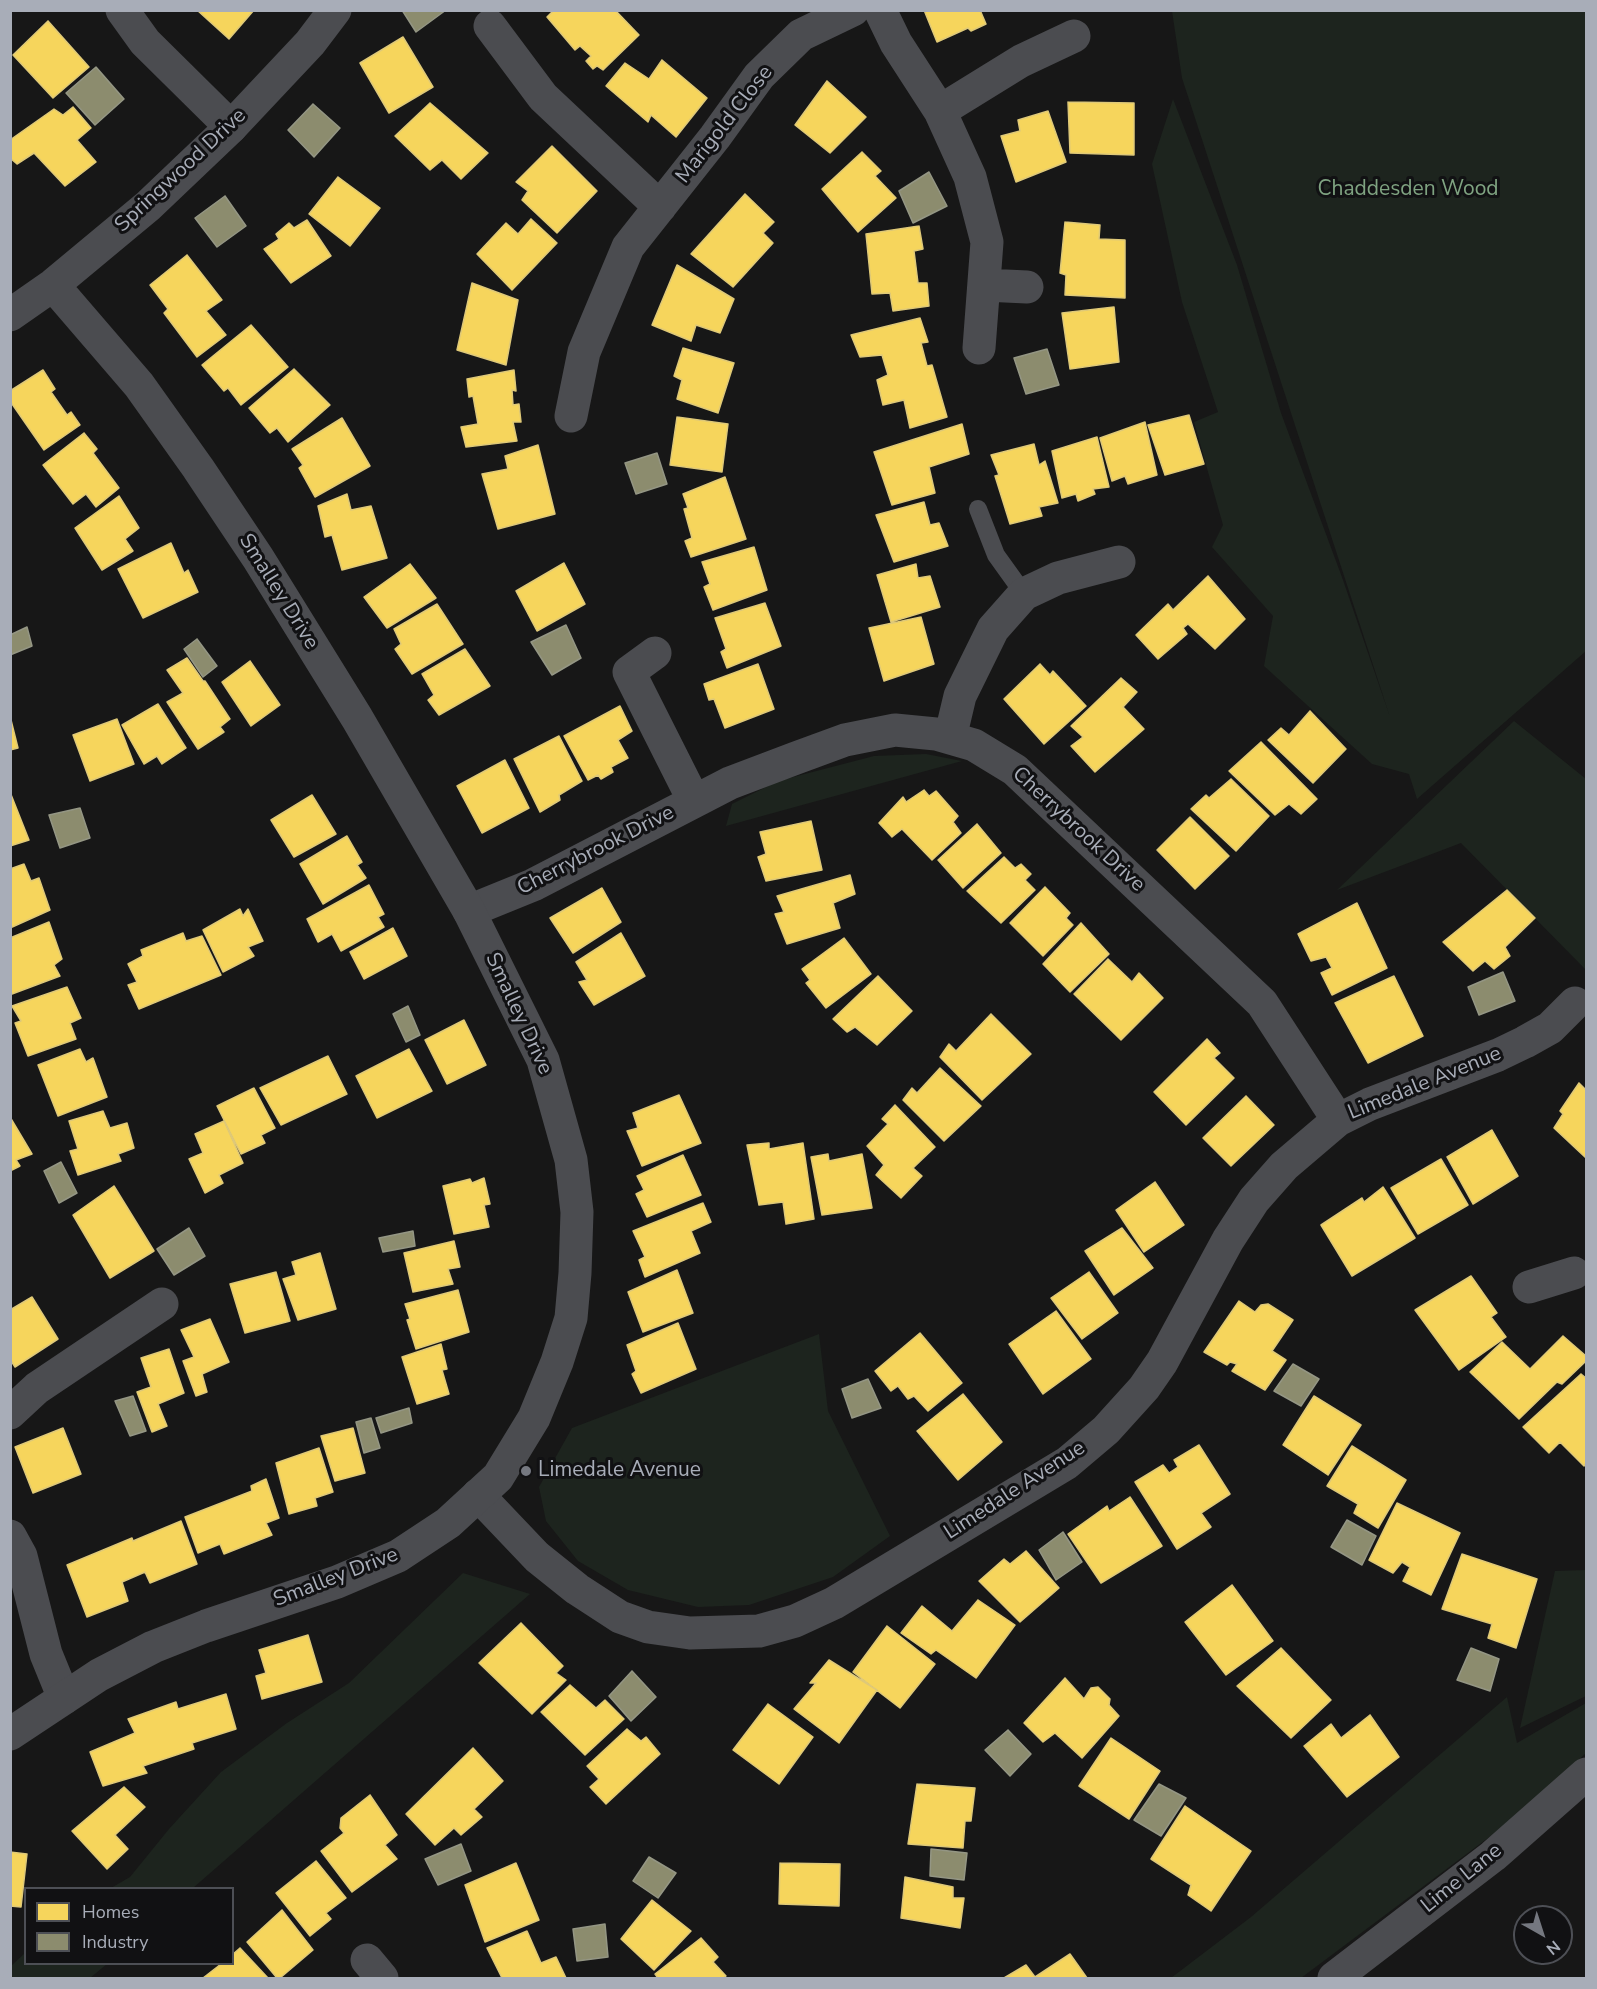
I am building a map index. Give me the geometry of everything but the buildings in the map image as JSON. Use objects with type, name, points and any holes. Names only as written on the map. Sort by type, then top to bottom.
[{"type":"street","points":[[122,10],[145,42],[231,128]]},
{"type":"street","name":"Springwood Drive","points":[[10,315],[53,285],[148,206],[231,128],[310,43],[335,10]]},
{"type":"street","name":"Marigold Close","points":[[571,416],[584,352],[628,247],[759,76],[801,36],[853,10]]},
{"type":"street","points":[[880,10],[896,43],[940,111],[970,177],[987,242],[979,348]]},
{"type":"street","points":[[490,26],[543,97],[660,207]]},
{"type":"street","points":[[940,111],[1021,61],[1074,36]]},
{"type":"street","name":"Smalley Drive","points":[[10,1734],[99,1675],[153,1647],[206,1626],[337,1582],[398,1556],[448,1523],[498,1477],[534,1418],[557,1362],[571,1318],[577,1212],[571,1160],[543,1059],[469,911],[357,718],[238,528],[139,385],[53,285]]},
{"type":"street","points":[[984,285],[1027,287]]},
{"type":"street","points":[[950,738],[960,696],[993,629],[1024,594],[1058,578],[1119,562]]},
{"type":"street","points":[[656,653],[629,672],[694,801]]},
{"type":"street","name":"Cherrybrook Drive","points":[[469,911],[533,885],[730,783],[845,740],[895,730],[936,734],[974,745],[1015,770],[1262,1003],[1338,1120]]},
{"type":"street","name":"Limedale Avenue","points":[[478,1495],[537,1557],[577,1589],[620,1617],[648,1627],[690,1634],[759,1631],[795,1621],[834,1603],[1068,1463],[1106,1430],[1144,1388],[1162,1362],[1228,1240],[1254,1200],[1284,1166],[1338,1120],[1370,1104],[1498,1055],[1550,1028],[1575,1004]]},
{"type":"street","points":[[1529,1287],[1574,1273]]},
{"type":"street","points":[[10,1413],[37,1388],[162,1304]]},
{"type":"street","points":[[10,1536],[21,1556],[46,1654],[64,1698]]},
{"type":"street","name":"Lime Lane","points":[[1334,1978],[1493,1856],[1587,1774]]},
{"type":"lane","points":[[978,509],[996,555],[1024,594]]},
{"type":"green space","name":"Chaddesden Wood","points":[[1172,11],[1586,11],[1586,651],[1417,799],[1409,774],[1372,764],[1264,666],[1273,616],[1212,547],[1223,525],[1194,422],[1218,412],[1182,302],[1152,164],[1173,99],[1237,265],[1281,413],[1343,580],[1390,717],[1182,78]]},
{"type":"green space","points":[[1514,721],[1586,779],[1586,970],[1461,843],[1337,890]]},
{"type":"green space","points":[[926,754],[962,761],[726,826],[732,804],[778,781],[874,756]]},
{"type":"green space","points":[[819,1334],[828,1411],[890,1536],[833,1577],[749,1605],[698,1607],[628,1590],[578,1561],[546,1521],[539,1487],[572,1428]]},
{"type":"green space","points":[[1586,1570],[1586,1696],[1520,1728],[1555,1571]]},
{"type":"green space","points":[[463,1573],[530,1594],[194,1887],[113,1887],[130,1877],[169,1829],[221,1772],[287,1723],[349,1683]]},
{"type":"green space","points":[[1507,1697],[1517,1743],[1586,1703],[1586,1753],[1524,1811],[1301,1978],[1171,1978],[1251,1917]]},
{"type":"green space","points":[[24,1954],[24,1965],[106,1965],[90,1978],[11,1978],[11,1966]]},
{"type":"place","name":"Limedale Avenue","points":[[526,1471]]}]
